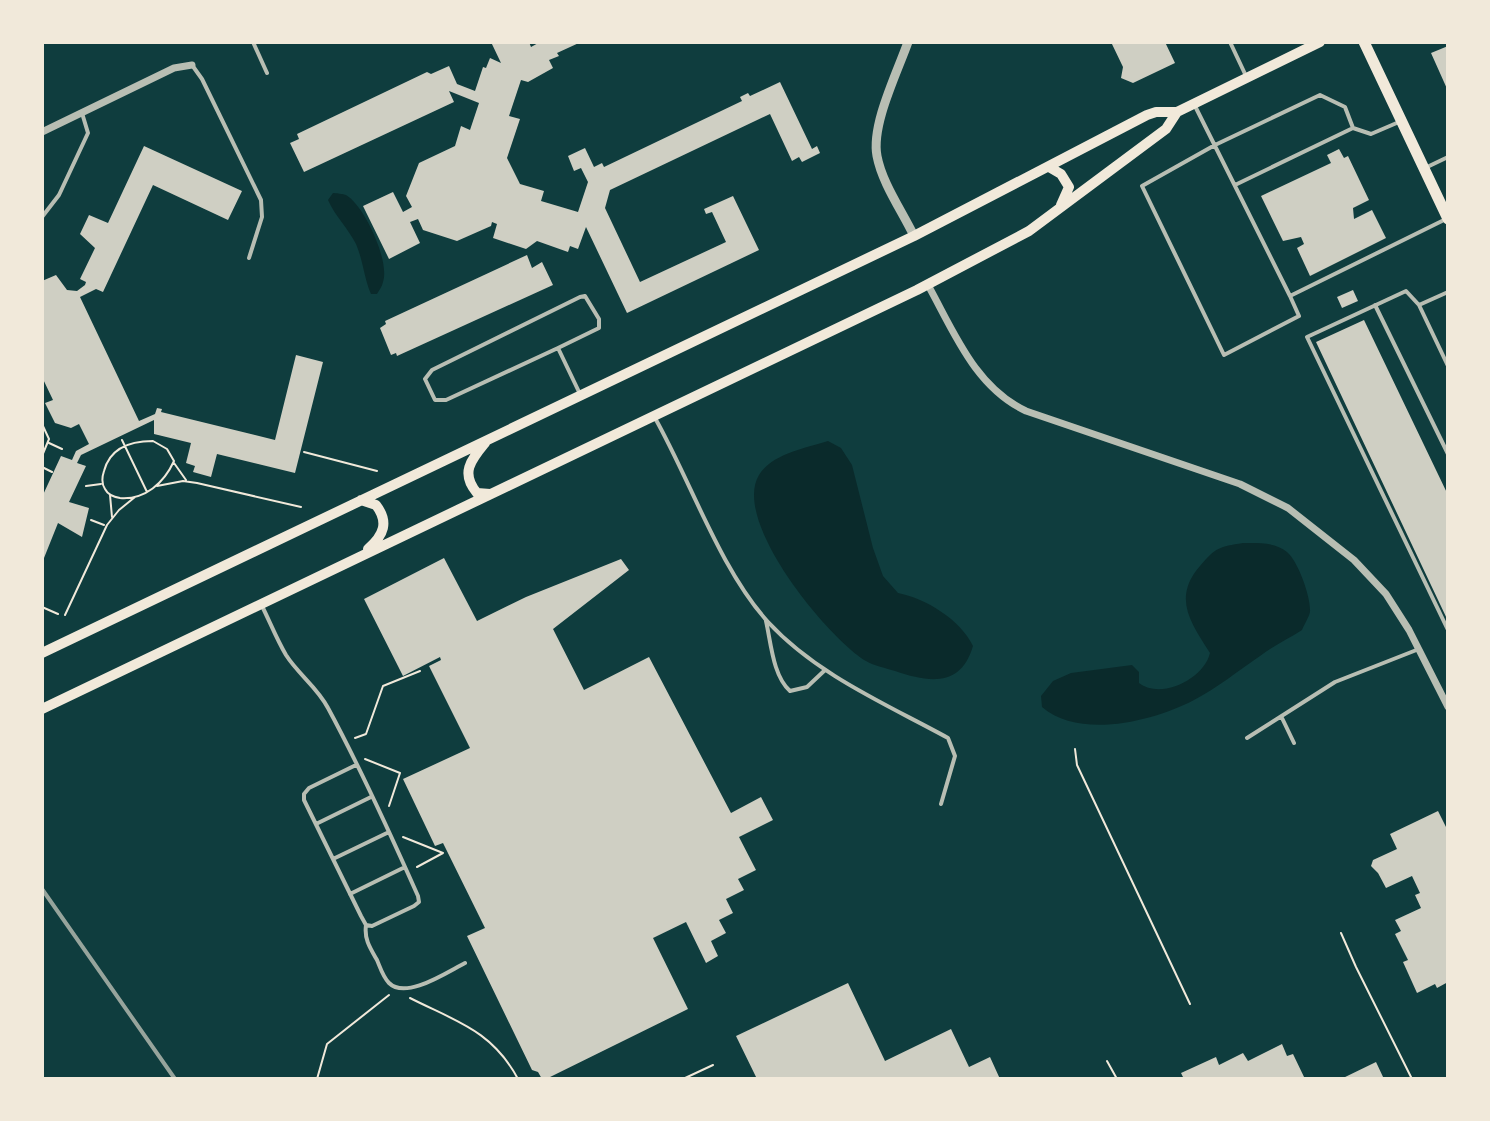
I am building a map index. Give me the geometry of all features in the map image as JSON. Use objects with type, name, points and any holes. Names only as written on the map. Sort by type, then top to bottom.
[{"type":"main road","points":[[42,653],[914,236],[1156,112],[1177,112],[1320,42]]},
{"type":"main road","points":[[1364,42],[1447,215]]},
{"type":"main road","points":[[42,709],[928,285],[1013,241],[1166,129],[1177,112]]},
{"type":"main road","points":[[1049,167],[1065,179],[1069,187],[1058,210]]},
{"type":"main road","points":[[489,438],[471,460],[467,475],[477,493],[491,494]]},
{"type":"main road","points":[[354,560],[379,539],[384,523],[376,505],[360,500]]},
{"type":"street","points":[[908,42],[881,120],[876,146],[882,171],[914,236]]},
{"type":"street","points":[[42,132],[174,68],[192,65]]},
{"type":"street","points":[[928,285],[970,360],[996,393],[1026,411],[1240,484],[1288,508],[1354,560],[1396,608],[1448,707]]},
{"type":"lane","points":[[253,42],[267,73]]},
{"type":"lane","points":[[1230,42],[1247,77]]},
{"type":"lane","points":[[192,65],[202,79],[261,200],[262,217],[249,258]]},
{"type":"lane","points":[[1194,103],[1215,145],[1235,185],[1290,296],[1299,316],[1224,355],[1142,186],[1215,145],[1320,95],[1345,107],[1353,128]]},
{"type":"lane","points":[[42,217],[59,195],[88,133],[82,113]]},
{"type":"lane","points":[[1235,185],[1353,128],[1371,134],[1402,121]]},
{"type":"lane","points":[[1424,168],[1448,157]]},
{"type":"lane","points":[[1290,296],[1447,215]]},
{"type":"lane","points":[[1448,366],[1419,305],[1406,291],[1307,337],[1448,630]]},
{"type":"lane","points":[[1419,305],[1448,292]]},
{"type":"lane","points":[[585,296],[599,319],[599,328],[558,348],[446,400],[435,400],[426,385],[425,379],[432,370],[585,296]]},
{"type":"lane","points":[[1375,305],[1448,454]]},
{"type":"lane","points":[[558,348],[580,394]]},
{"type":"lane","points":[[654,416],[733,572],[766,619],[824,671],[948,738],[955,756],[941,804]]},
{"type":"lane","points":[[261,603],[287,656],[328,706],[419,902],[372,926],[366,925]]},
{"type":"lane","points":[[766,619],[775,662],[784,685],[790,691],[802,690],[824,671]]},
{"type":"lane","points":[[1247,738],[1335,682],[1419,649]]},
{"type":"lane","points":[[1282,718],[1294,743]]},
{"type":"lane","points":[[356,765],[318,783],[304,794],[304,800],[366,925],[364,937],[390,984],[397,988],[418,986],[465,963]]},
{"type":"lane","points":[[316,824],[372,797]]},
{"type":"lane","points":[[333,859],[389,832]]},
{"type":"lane","points":[[350,894],[405,867]]},
{"type":"path","points":[[42,424],[49,439],[42,456]]},
{"type":"path","points":[[122,440],[147,492]]},
{"type":"path","points":[[111,518],[109,494],[102,484],[106,464],[125,445],[153,441],[167,449],[187,482]]},
{"type":"path","points":[[48,443],[62,449]]},
{"type":"path","points":[[304,452],[377,471]]},
{"type":"path","points":[[109,494],[120,498],[147,492],[156,486],[174,461]]},
{"type":"path","points":[[42,467],[52,472]]},
{"type":"path","points":[[156,486],[187,482],[301,507]]},
{"type":"path","points":[[86,486],[102,484]]},
{"type":"path","points":[[65,615],[111,518],[137,496]]},
{"type":"path","points":[[91,520],[107,525]]},
{"type":"path","points":[[42,607],[58,614]]},
{"type":"path","points":[[355,738],[366,734],[383,686],[420,671]]},
{"type":"path","points":[[1075,749],[1077,765],[1190,1004]]},
{"type":"path","points":[[365,759],[400,773],[389,808]]},
{"type":"path","points":[[403,837],[443,853],[417,867]]},
{"type":"path","points":[[1341,933],[1412,1079]]},
{"type":"path","points":[[317,1079],[327,1044],[376,1008],[397,988],[411,999],[469,1025],[508,1060],[518,1079]]},
{"type":"path","points":[[1107,1061],[1117,1079]]},
{"type":"path","points":[[683,1079],[713,1065]]},
{"type":"water","points":[[333,193],[346,195],[353,201],[374,235],[384,273],[383,284],[377,294],[371,294],[356,244],[328,200]]},
{"type":"water","points":[[828,441],[841,448],[852,465],[883,576],[898,593],[930,605],[951,619],[973,646],[961,669],[952,675],[920,678],[866,661],[829,629],[788,577],[771,548],[759,520],[754,495],[759,475],[780,457]]},
{"type":"water","points":[[1243,543],[1272,545],[1291,557],[1303,580],[1310,605],[1302,630],[1203,695],[1159,715],[1096,725],[1058,717],[1042,707],[1041,696],[1053,681],[1071,673],[1132,665],[1139,672],[1139,683],[1159,689],[1170,688],[1191,678],[1210,653],[1187,610],[1187,589],[1200,566],[1214,551]]},
{"type":"building","points":[[491,42],[529,42],[531,47],[540,42],[581,42],[549,60],[553,68],[528,82],[521,80],[509,116],[520,119],[507,158],[520,184],[544,191],[541,201],[578,212],[588,182],[581,168],[574,171],[568,156],[585,148],[594,167],[602,163],[604,167],[742,101],[740,97],[748,93],[750,96],[780,82],[812,149],[817,146],[820,153],[802,162],[799,157],[792,161],[770,114],[610,190],[605,208],[640,282],[726,242],[712,212],[706,214],[704,209],[733,196],[759,250],[627,313],[586,227],[578,249],[570,246],[568,252],[537,241],[526,249],[493,238],[497,224],[492,222],[491,226],[457,241],[423,230],[418,219],[410,222],[420,243],[389,259],[363,206],[393,192],[403,212],[412,207],[406,196],[419,163],[455,146],[461,126],[470,130],[479,103],[449,91],[454,102],[304,172],[290,143],[299,139],[297,134],[427,72],[431,74],[449,66],[457,84],[475,91],[483,67],[486,68],[490,58],[501,63]]},
{"type":"building","points":[[1111,42],[1165,42],[1175,63],[1133,83],[1121,78],[1123,67]]},
{"type":"building","points":[[1448,46],[1448,91],[1431,53]]},
{"type":"building","points":[[144,146],[242,191],[228,220],[153,185],[103,292],[96,289],[80,297],[139,421],[155,414],[157,408],[162,409],[161,412],[275,440],[296,355],[323,362],[295,473],[217,454],[211,477],[193,472],[195,466],[186,463],[191,443],[154,434],[154,420],[81,455],[77,463],[86,466],[69,502],[89,508],[82,537],[58,523],[42,563],[42,497],[61,456],[72,460],[76,451],[89,444],[79,424],[71,428],[55,423],[45,403],[53,400],[42,377],[42,281],[56,275],[67,290],[77,291],[85,285],[86,282],[80,279],[95,248],[80,234],[89,215],[108,223]]},
{"type":"building","points":[[1339,149],[1344,158],[1348,156],[1369,200],[1353,208],[1354,219],[1372,210],[1386,238],[1310,276],[1297,248],[1304,244],[1301,237],[1283,241],[1261,196],[1331,163],[1327,155]]},
{"type":"building","points":[[527,255],[532,268],[542,262],[553,285],[397,356],[396,353],[391,355],[380,328],[386,324],[385,321]]},
{"type":"building","points":[[1353,290],[1358,301],[1342,308],[1337,297]]},
{"type":"building","points":[[1364,320],[1448,495],[1448,621],[1316,342]]},
{"type":"building","points":[[444,558],[477,621],[526,597],[621,559],[629,570],[553,629],[584,690],[649,657],[731,813],[761,797],[773,820],[739,837],[756,870],[738,879],[744,890],[726,899],[733,913],[719,920],[726,933],[711,941],[718,956],[706,963],[686,922],[653,938],[688,1009],[546,1079],[532,1070],[467,936],[485,928],[443,843],[435,846],[403,779],[470,748],[429,666],[441,660],[440,657],[403,676],[364,599]]},
{"type":"building","points":[[1438,811],[1448,831],[1448,982],[1437,988],[1435,984],[1417,993],[1403,962],[1408,960],[1395,934],[1401,931],[1395,920],[1421,908],[1415,895],[1420,893],[1412,876],[1386,888],[1371,866],[1373,860],[1397,849],[1390,834]]},
{"type":"building","points":[[848,983],[885,1061],[951,1029],[969,1067],[990,1057],[1000,1079],[757,1079],[736,1036]]},
{"type":"building","points":[[1282,1044],[1287,1056],[1293,1054],[1305,1079],[1184,1079],[1181,1073],[1216,1057],[1219,1065],[1243,1053],[1248,1061]]},
{"type":"building","points":[[1376,1062],[1384,1079],[1341,1079]]},
{"type":"railway","points":[[42,889],[175,1079]]}]
